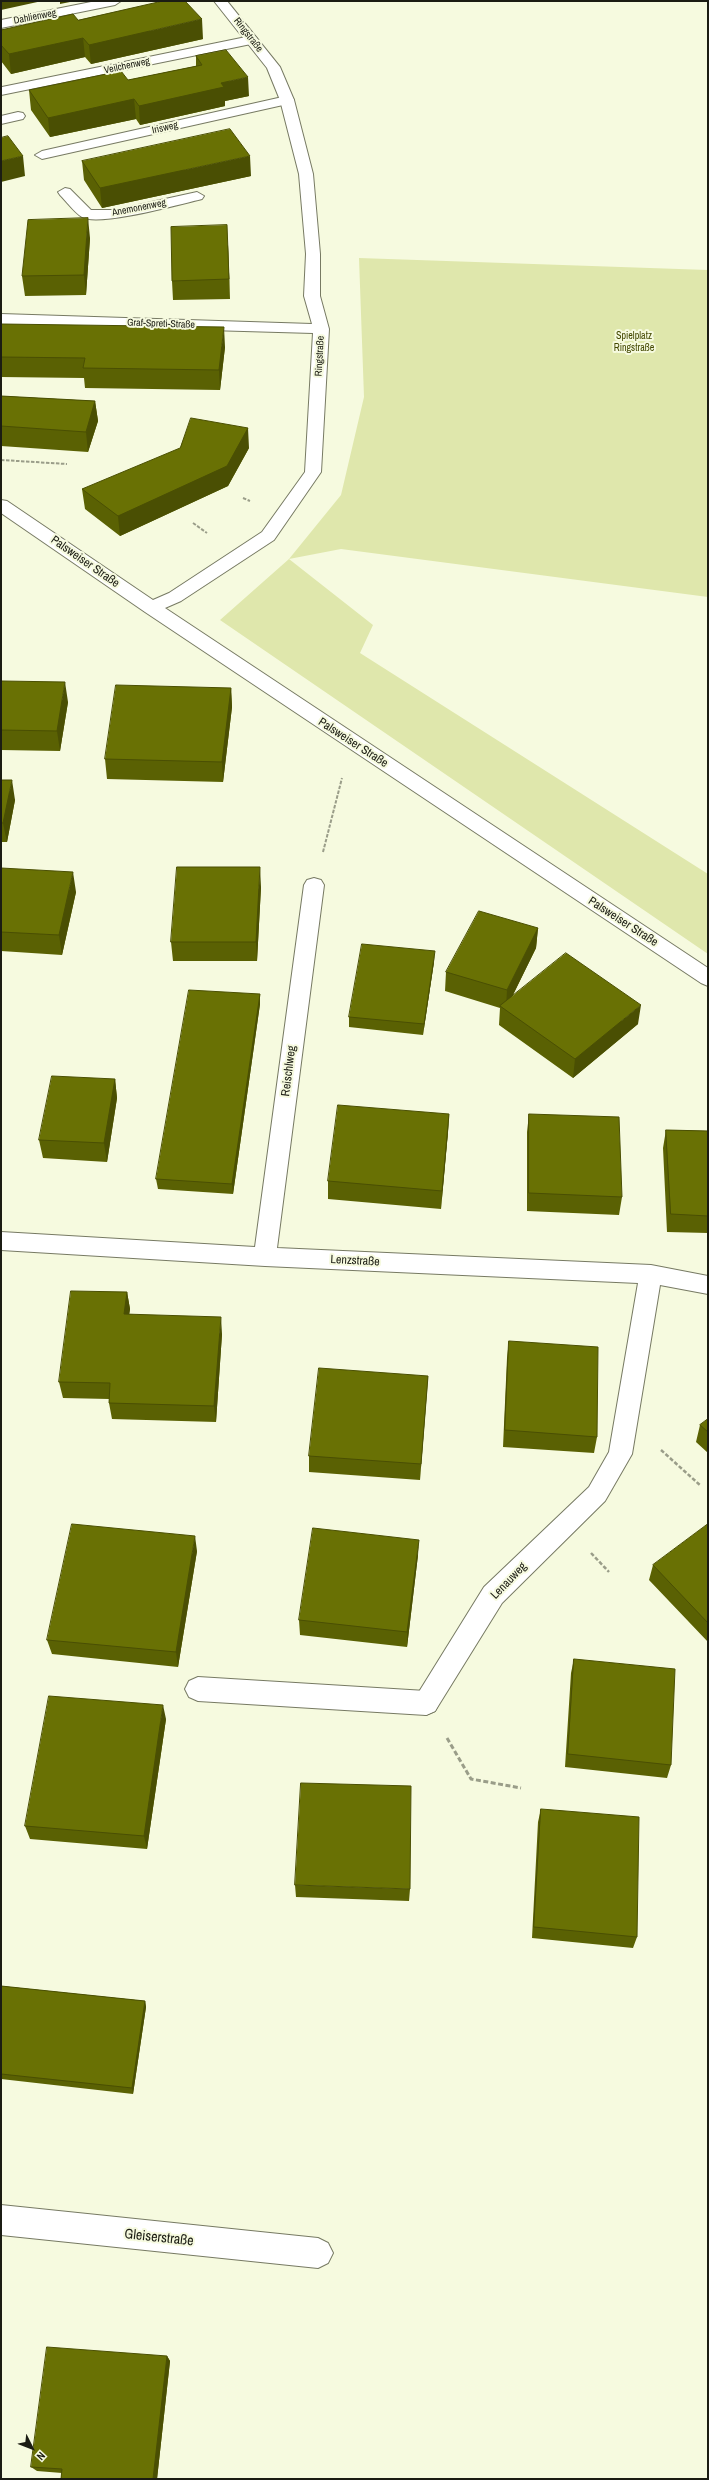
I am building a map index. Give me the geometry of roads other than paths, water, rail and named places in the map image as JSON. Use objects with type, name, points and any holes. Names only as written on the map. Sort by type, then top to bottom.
[{"type":"street","name":"Dahlienweg","points":[[1,24],[115,1]]},
{"type":"street","name":"Ringstraße","points":[[151,608],[175,597],[268,536],[313,472],[321,329],[312,296],[314,254],[306,174],[287,100],[273,67],[220,1]]},
{"type":"street","name":"Veilchenweg","points":[[2,91],[251,40]]},
{"type":"street","name":"Irisweg","points":[[42,155],[287,100]]},
{"type":"street","points":[[1,120],[18,116]]},
{"type":"street","name":"Anemonenweg","points":[[65,192],[87,214],[115,214],[197,196]]},
{"type":"street","name":"Graf-Spreti-Straße","points":[[1,319],[321,329]]},
{"type":"street","name":"Palsweiser Straße","points":[[1,505],[151,608],[708,978]]},
{"type":"street","name":"Reischlweg","points":[[265,1257],[314,885]]},
{"type":"street","name":"Lenzstraße","points":[[1,1241],[265,1257],[651,1274],[708,1285]]},
{"type":"street","name":"Lenauweg","points":[[198,1688],[426,1703],[493,1595],[597,1494],[620,1454],[651,1274]]},
{"type":"street","name":"Gleiserstraße","points":[[1,2220],[318,2253]]},
{"type":"park label","name":"Spielplatz Ringstraße","points":[[634,342]]}]
